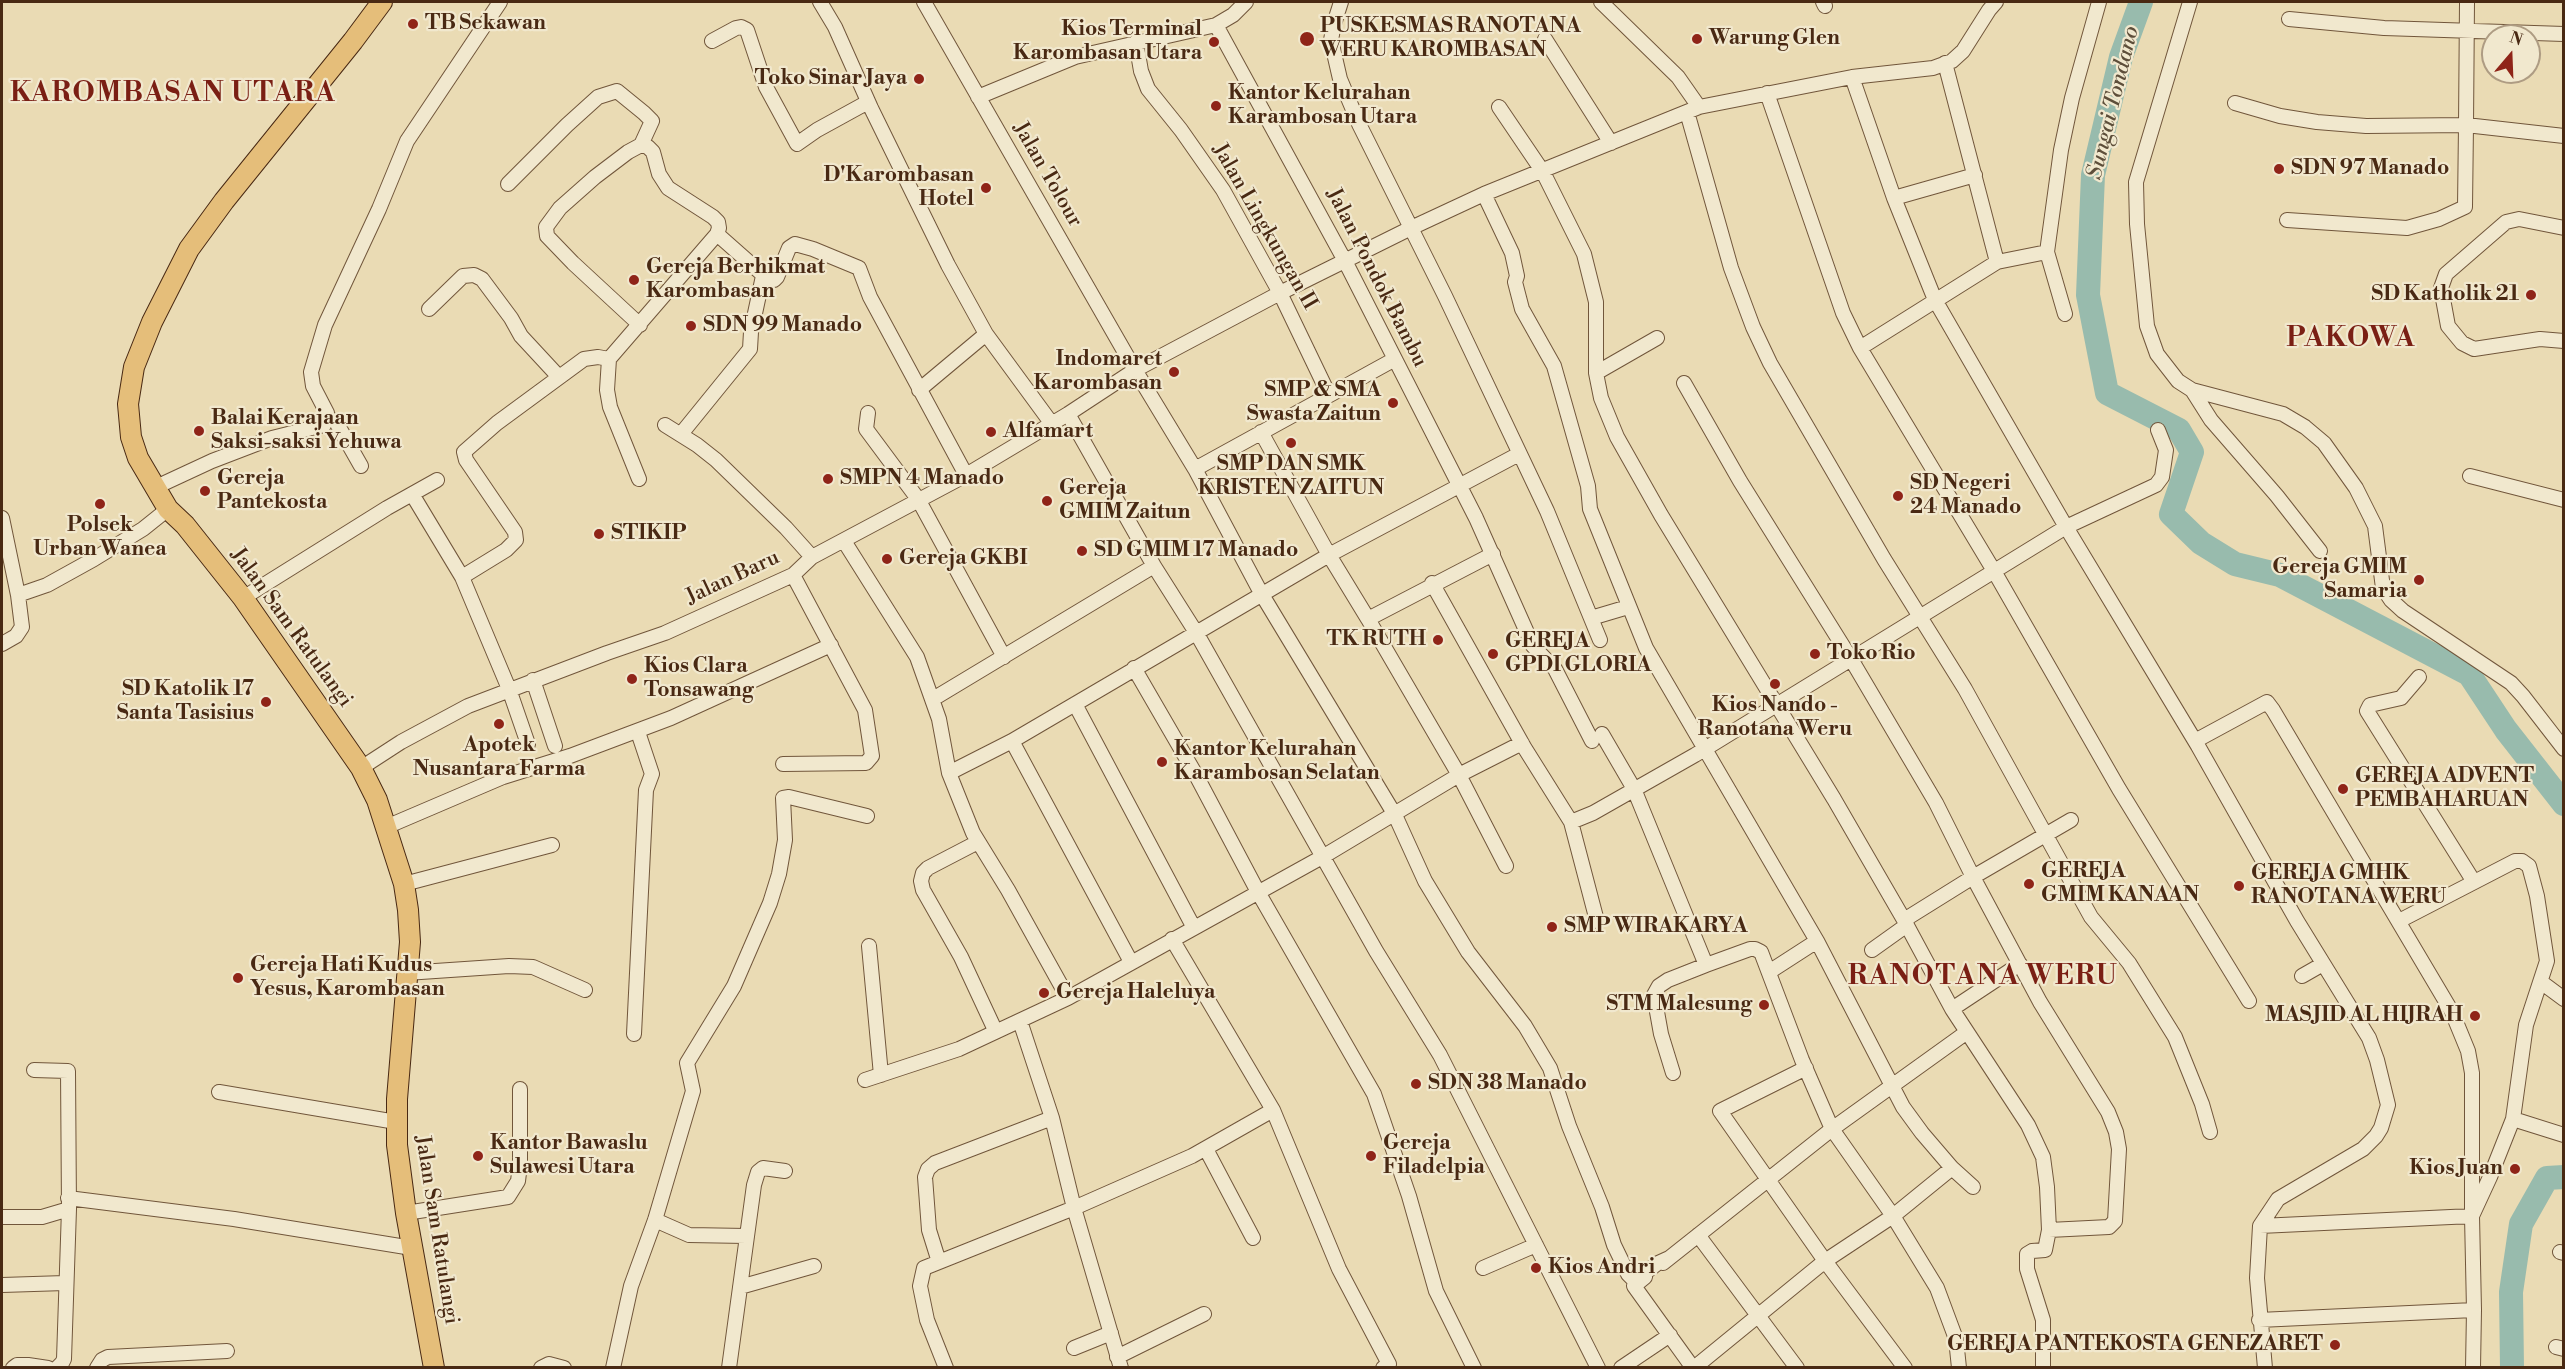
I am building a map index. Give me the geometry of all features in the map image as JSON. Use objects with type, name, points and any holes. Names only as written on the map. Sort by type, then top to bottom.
[{"type":"highway","name":"Jalan Sam Ratulangi","points":[[382,2],[224,201],[189,249],[152,322],[134,367],[128,404],[131,437],[141,464],[168,509],[185,525],[243,598],[361,768],[386,827],[404,884],[410,942],[396,1122],[405,1213],[434,1368]]},
{"type":"street","points":[[362,466],[336,422],[328,418],[323,403],[313,386],[311,372],[325,325],[379,209],[407,141],[500,2]]},
{"type":"street","points":[[820,2],[835,27],[868,102],[948,265],[987,334],[1052,424]]},
{"type":"street","name":"Jalan Tolour","points":[[924,2],[1135,370],[1195,469],[1261,593],[1395,815],[1425,881],[1468,952],[1526,1026],[1550,1068],[1569,1126],[1602,1207],[1614,1245],[1628,1274],[1634,1280],[1637,1279],[1658,1263],[1669,1258]]},
{"type":"street","points":[[978,97],[1075,57],[1136,47],[1216,25],[1233,15],[1246,2]]},
{"type":"street","points":[[1341,2],[1331,40],[1340,80],[1359,124],[1547,511],[1600,640]]},
{"type":"street","points":[[1601,2],[1678,77],[1693,109],[1731,268],[1753,327],[1770,363],[1816,444],[1965,689],[2091,917],[2129,963],[2175,1037],[2202,1104],[2210,1132]]},
{"type":"street","points":[[1996,2],[1958,57],[1945,63],[1997,262]]},
{"type":"street","points":[[2065,314],[2047,252],[2068,119],[2099,2]]},
{"type":"street","points":[[2190,2],[2136,182],[2137,224],[2147,326],[2164,365],[2178,381],[2192,390],[2283,414],[2306,427],[2324,443],[2356,488],[2375,526],[2383,588],[2391,600],[2403,611],[2511,683],[2564,748]]},
{"type":"street","points":[[2287,220],[2407,228],[2439,219],[2465,207],[2468,2]]},
{"type":"street","points":[[2289,19],[2384,28],[2564,34]]},
{"type":"street","name":"Jalan Pondok Bambu","points":[[1216,25],[1345,261],[1493,554],[1533,646],[1555,669],[1597,738],[1634,789],[1706,965]]},
{"type":"street","points":[[712,41],[736,28],[741,27],[747,30],[766,87],[797,144],[817,130],[868,102]]},
{"type":"street","points":[[1545,39],[1611,143]]},
{"type":"street","name":"Jalan Lingkungan II","points":[[1136,47],[1148,89],[1208,166],[1280,293],[1329,394]]},
{"type":"street","name":"Jalan Baru","points":[[361,768],[401,742],[468,706],[665,633],[793,575],[812,557],[966,475],[1052,424],[1135,370],[1280,293],[1484,194],[1543,172],[1693,109],[1852,77],[1933,68],[1945,63]]},
{"type":"street","points":[[1852,77],[1894,198],[1935,300],[2066,527],[2195,741],[2323,964],[2369,1038],[2377,1060],[2388,1105],[2381,1128],[2363,1149],[2290,1189],[2278,1199],[2260,1226],[2259,1320],[2265,1368]]},
{"type":"street","points":[[508,184],[598,97],[617,91],[652,122],[641,145],[595,177],[560,208],[546,226],[547,236],[640,325]]},
{"type":"street","points":[[1767,93],[1843,313],[1860,348],[1994,571],[2119,789],[2249,1001]]},
{"type":"street","points":[[2235,103],[2280,116],[2318,122],[2366,126],[2466,125],[2564,136]]},
{"type":"street","points":[[1499,107],[1543,172],[1584,254],[1596,302],[1596,373],[1601,398],[1617,437],[1661,515],[1778,703],[1906,923],[1952,1009],[2028,1125],[2043,1157],[2048,1187],[2049,1230],[2045,1250],[2029,1251],[2027,1257],[2030,1282],[2043,1320],[2043,1368]]},
{"type":"street","points":[[639,480],[610,407],[607,390],[609,359],[717,234],[718,222],[668,188],[659,174],[653,152],[641,145]]},
{"type":"street","points":[[1894,198],[1975,175]]},
{"type":"street","points":[[1484,194],[1512,253],[1517,276],[1516,286],[1522,309],[1554,366],[1588,486],[1590,509],[1646,648],[1817,941],[1911,1120],[1952,1168],[1973,1187]]},
{"type":"street","points":[[2564,228],[2519,219],[2506,222],[2445,274],[2441,288],[2448,326],[2462,343],[2474,350],[2540,339],[2564,341]]},
{"type":"street","points":[[717,234],[764,276],[774,280],[789,248],[795,244],[859,268],[870,297],[966,475]]},
{"type":"street","points":[[1860,348],[1997,262],[2047,252]]},
{"type":"street","points":[[429,309],[462,276],[474,275],[482,279],[511,318],[521,336],[559,377]]},
{"type":"street","points":[[681,434],[750,349],[752,340],[750,333],[764,276]]},
{"type":"street","points":[[919,390],[987,334]]},
{"type":"street","points":[[1596,373],[1657,338]]},
{"type":"street","points":[[462,577],[506,550],[516,540],[515,532],[466,460],[464,453],[496,423],[584,359],[598,357],[609,359]]},
{"type":"street","points":[[1195,469],[1395,359]]},
{"type":"street","points":[[1684,383],[1740,481],[1851,659],[1936,803],[2040,1002],[2108,1112],[2116,1132],[2119,1149],[2116,1217],[2113,1224],[2109,1227],[2049,1230]]},
{"type":"street","points":[[2192,390],[2211,420],[2277,496],[2320,551]]},
{"type":"street","points":[[868,413],[866,429],[918,499],[1004,657]]},
{"type":"street","points":[[1068,414],[1154,566],[1197,634],[1376,951],[1440,1056],[1598,1368]]},
{"type":"street","points":[[156,487],[213,460],[272,438],[317,428],[324,425],[328,418]]},
{"type":"street","points":[[665,425],[716,460],[786,528],[812,557]]},
{"type":"street","points":[[1571,822],[1593,813],[1704,749],[2066,527],[2156,485],[2162,477],[2166,450],[2158,430]]},
{"type":"street","points":[[1261,432],[1329,555],[1459,775],[1506,866]]},
{"type":"street","points":[[949,773],[1012,741],[1134,668],[1197,634],[1261,593],[1519,454]]},
{"type":"street","points":[[2470,476],[2564,500]]},
{"type":"street","points":[[243,598],[437,480]]},
{"type":"street","points":[[412,494],[462,577],[509,689],[528,744]]},
{"type":"street","points":[[18,595],[47,585],[94,559],[143,529],[168,509]]},
{"type":"street","points":[[2,518],[18,595],[22,627],[16,636],[2,644]]},
{"type":"street","points":[[844,541],[917,657],[933,699],[949,773],[978,842],[1008,890],[1068,998]]},
{"type":"street","points":[[1368,619],[1493,554]]},
{"type":"street","points":[[933,699],[1154,566]]},
{"type":"street","points":[[783,764],[866,763],[872,756],[865,710],[793,575]]},
{"type":"street","points":[[1432,584],[1522,743],[1571,822],[1597,921]]},
{"type":"street","points":[[1592,618],[1628,607]]},
{"type":"street","points":[[386,827],[503,777],[638,732],[715,700],[831,645]]},
{"type":"street","points":[[1134,668],[1196,775],[1258,892],[1362,1068],[1374,1094],[1406,1186],[1436,1291],[1474,1368]]},
{"type":"street","points":[[2419,677],[2401,698],[2370,705],[2367,711],[2474,882]]},
{"type":"street","points":[[533,680],[555,746]]},
{"type":"street","points":[[2195,741],[2267,702],[2452,1012],[2468,1051],[2474,1098],[2472,1216],[2474,1368]]},
{"type":"street","points":[[1075,704],[1194,928]]},
{"type":"street","points":[[634,1034],[646,790],[652,774],[638,732]]},
{"type":"street","points":[[1012,741],[1131,962]]},
{"type":"street","points":[[865,1080],[959,1049],[995,1030],[1068,998],[1324,856],[1337,846],[1395,815],[1459,775],[1522,743]]},
{"type":"street","points":[[613,1368],[631,1286],[655,1220],[693,1091],[694,1084],[687,1069],[687,1063],[734,986],[773,894],[784,848],[783,798],[789,797],[867,816]]},
{"type":"street","points":[[1872,950],[1906,923],[1973,877],[2071,820]]},
{"type":"street","points":[[978,842],[928,868],[923,873],[921,881],[923,890],[961,957],[995,1030]]},
{"type":"street","points":[[404,884],[552,845]]},
{"type":"street","points":[[2399,921],[2515,861],[2522,861],[2529,866],[2537,896],[2547,961],[2524,1033],[2512,1119],[2472,1216]]},
{"type":"street","points":[[1172,939],[1273,1110],[1339,1269],[1387,1366]]},
{"type":"street","points":[[1769,972],[1817,941]]},
{"type":"street","points":[[869,946],[881,1075]]},
{"type":"street","points":[[1673,1073],[1661,1034],[1654,995],[1659,986],[1668,980],[1706,965],[1755,949],[1761,952],[1832,1129],[1893,1216],[1937,1288],[1956,1338],[1959,1368]]},
{"type":"street","points":[[1952,1009],[2020,964]]},
{"type":"street","points":[[2302,976],[2323,964]]},
{"type":"street","points":[[406,973],[509,966],[533,967],[585,990]]},
{"type":"street","points":[[2541,982],[2564,999]]},
{"type":"street","points":[[1020,1021],[1052,1118],[1074,1208],[1119,1362],[1204,1314]]},
{"type":"street","points":[[1952,1168],[1893,1216],[1825,1261],[1694,1368],[1634,1286],[1832,1129],[1967,1032]]},
{"type":"street","points":[[1806,1068],[1720,1111],[1825,1261],[1905,1368]]},
{"type":"street","points":[[2,1363],[15,1366],[57,1367],[64,1359],[68,1203],[68,1071],[34,1071]]},
{"type":"street","points":[[405,1213],[508,1197],[518,1180],[520,1165],[520,1089]]},
{"type":"street","points":[[219,1092],[396,1122]]},
{"type":"street","points":[[946,1368],[927,1320],[920,1286],[924,1268],[1074,1208],[1206,1149],[1273,1110]]},
{"type":"street","points":[[939,1262],[929,1230],[925,1177],[928,1169],[935,1163],[1052,1118]]},
{"type":"street","points":[[2512,1119],[2564,1135]]},
{"type":"street","points":[[1206,1149],[1253,1238]]},
{"type":"street","points":[[729,1368],[746,1236],[758,1172],[763,1168],[784,1171]]},
{"type":"street","points":[[2,1217],[42,1217],[68,1203],[234,1219],[412,1248]]},
{"type":"street","points":[[2260,1226],[2472,1216]]},
{"type":"street","points":[[655,1220],[689,1234],[746,1236]]},
{"type":"street","points":[[1698,1234],[1797,1368]]},
{"type":"street","points":[[1483,1268],[1536,1245]]},
{"type":"street","points":[[740,1287],[814,1266]]},
{"type":"street","points":[[2,1286],[65,1283]]},
{"type":"street","points":[[2259,1320],[2474,1310]]},
{"type":"street","points":[[1074,1348],[1111,1333]]},
{"type":"street","points":[[1621,1368],[1670,1335]]},
{"type":"street","points":[[96,1368],[102,1360],[108,1357],[227,1351]]},
{"type":"street","points":[[541,1368],[549,1364],[564,1368]]},
{"type":"waterway","name":"Sungai Tondano","points":[[2141,2],[2121,57],[2093,175],[2088,295],[2107,393],[2179,430],[2192,452],[2171,514],[2201,543],[2235,564],[2280,575],[2469,674],[2506,730],[2564,804]]},
{"type":"waterway","name":"Sungai Tondano","points":[[2512,1368],[2511,1292],[2521,1224],[2547,1178],[2564,1177]]},
{"type":"place","name":"TB Sekawan","points":[[413,24]]},
{"type":"place","name":"PUSKESMAS RANOTANA WERU KAROMBASAN","points":[[1307,39]]},
{"type":"place","name":"Warung Glen","points":[[1697,39]]},
{"type":"place","name":"Kios Terminal Karombasan Utara","points":[[1214,42]]},
{"type":"place","name":"Toko Sinar Jaya","points":[[919,79]]},
{"type":"place","name":"Kantor Kelurahan Karambosan Utara","points":[[1216,106]]},
{"type":"place","name":"SDN 97 Manado","points":[[2279,169]]},
{"type":"place","name":"D'Karombasan Hotel","points":[[986,188]]},
{"type":"place","name":"Gereja Berhikmat Karombasan","points":[[634,280]]},
{"type":"place","name":"SD Katholik 21","points":[[2531,295]]},
{"type":"place","name":"SDN 99 Manado","points":[[691,326]]},
{"type":"place","name":"Indomaret Karombasan","points":[[1174,372]]},
{"type":"place","name":"SMP & SMA Swasta Zaitun","points":[[1393,403]]},
{"type":"place","name":"Balai Kerajaan Saksi-saksi Yehuwa","points":[[199,431]]},
{"type":"place","name":"Alfamart","points":[[991,432]]},
{"type":"place","name":"SMP DAN SMK KRISTEN ZAITUN","points":[[1291,443]]},
{"type":"place","name":"SMPN 4 Manado","points":[[828,479]]},
{"type":"place","name":"Gereja Pantekosta","points":[[205,491]]},
{"type":"place","name":"SD Negeri 24 Manado","points":[[1898,496]]},
{"type":"place","name":"Gereja GMIM Zaitun","points":[[1047,501]]},
{"type":"place","name":"Polsek Urban Wanea","points":[[100,504]]},
{"type":"place","name":"STIKIP","points":[[599,534]]},
{"type":"place","name":"SD GMIM 17 Manado","points":[[1082,551]]},
{"type":"place","name":"Gereja GKBI","points":[[887,559]]},
{"type":"place","name":"Gereja GMIM Samaria","points":[[2419,580]]},
{"type":"place","name":"TK RUTH","points":[[1438,640]]},
{"type":"place","name":"GEREJA GPDI GLORIA","points":[[1493,654]]},
{"type":"place","name":"Toko Rio","points":[[1815,654]]},
{"type":"place","name":"Kios Clara Tonsawang","points":[[632,679]]},
{"type":"place","name":"Kios Nando - Ranotana Weru","points":[[1775,684]]},
{"type":"place","name":"SD Katolik 17 Santa Tasisius","points":[[266,702]]},
{"type":"place","name":"Apotek Nusantara Farma","points":[[499,724]]},
{"type":"place","name":"Kantor Kelurahan Karambosan Selatan","points":[[1162,762]]},
{"type":"place","name":"GEREJA ADVENT PEMBAHARUAN","points":[[2343,789]]},
{"type":"place","name":"GEREJA GMIM KANAAN","points":[[2029,884]]},
{"type":"place","name":"GEREJA GMHK RANOTANA WERU","points":[[2239,886]]},
{"type":"place","name":"SMP WIRAKARYA","points":[[1552,927]]},
{"type":"place","name":"Gereja Hati Kudus Yesus, Karombasan","points":[[238,978]]},
{"type":"place","name":"Gereja Haleluya","points":[[1044,993]]},
{"type":"place","name":"STM Malesung","points":[[1764,1005]]},
{"type":"place","name":"MASJID AL HIJRAH","points":[[2475,1016]]},
{"type":"place","name":"SDN 38 Manado","points":[[1416,1084]]},
{"type":"place","name":"Kantor Bawaslu Sulawesi Utara","points":[[478,1156]]},
{"type":"place","name":"Gereja Filadelpia","points":[[1371,1156]]},
{"type":"place","name":"Kios Juan","points":[[2515,1169]]},
{"type":"place","name":"Kios Andri","points":[[1536,1268]]},
{"type":"place","name":"GEREJA PANTEKOSTA GENEZARET","points":[[2335,1345]]},
{"type":"district","name":"KAROMBASAN UTARA","points":[[173,95]]},
{"type":"district","name":"PAKOWA","points":[[2351,340]]},
{"type":"district","name":"RANOTANA WERU","points":[[1983,978]]}]
